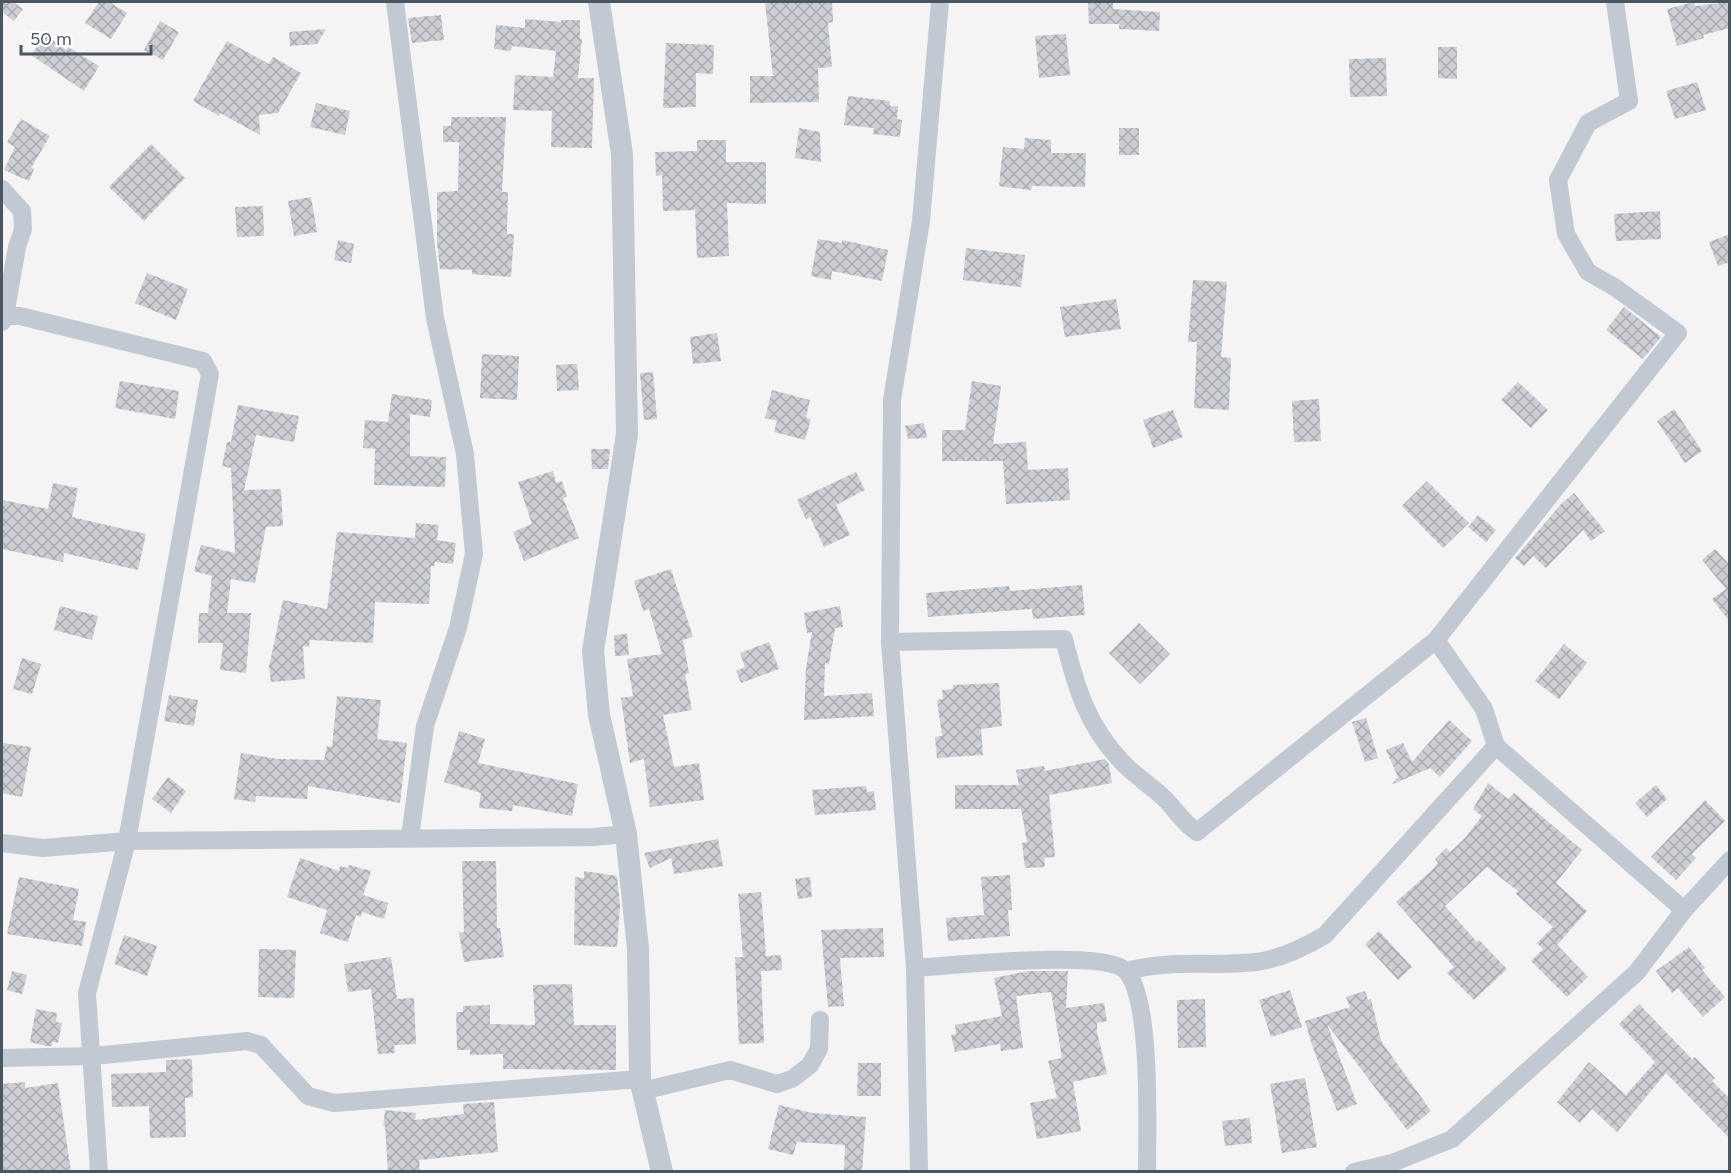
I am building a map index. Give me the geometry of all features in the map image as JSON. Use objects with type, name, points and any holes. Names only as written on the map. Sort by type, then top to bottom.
[{"type":"street","points":[[395,2],[435,318],[465,454],[474,554],[458,628],[425,726],[410,837]]},
{"type":"street","points":[[599,2],[622,154],[627,434],[593,651],[599,715],[626,834],[638,949],[641,1085],[662,1172]]},
{"type":"street","points":[[919,1172],[915,968],[890,642],[892,400],[921,221],[940,2]]},
{"type":"street","points":[[890,642],[1064,639],[1078,696],[1097,731],[1123,763],[1166,800],[1184,824],[1197,832],[1436,640],[1678,333],[1616,288],[1588,272],[1566,234],[1558,180],[1588,123],[1629,101],[1615,2]]},
{"type":"street","points":[[2,189],[21,211],[23,228],[3,319],[20,316],[203,361],[210,374],[127,841],[87,993],[99,1172]]},
{"type":"street","points":[[1436,640],[1484,709],[1496,746],[1684,910]]},
{"type":"street","points":[[1127,971],[1150,965],[1258,962],[1305,947],[1325,935],[1496,746]]},
{"type":"street","points":[[2,843],[43,848],[127,841],[594,837],[626,834]]},
{"type":"street","points":[[1354,1172],[1392,1163],[1452,1139],[1637,972],[1684,910],[1730,860]]},
{"type":"street","points":[[915,968],[1068,959],[1110,962],[1127,971],[1138,994],[1143,1029],[1147,1172]]},
{"type":"street","points":[[1138,994],[1150,965]]},
{"type":"street","points":[[2,1058],[93,1056],[247,1041],[261,1045],[308,1096],[334,1103],[641,1085],[730,1070],[777,1084],[792,1079],[810,1065],[819,1049],[820,1020]]},
{"type":"building","points":[[2,2],[13,2],[23,9],[14,21],[2,12]]},
{"type":"building","points":[[99,2],[109,2],[127,13],[111,39],[85,23]]},
{"type":"building","points":[[765,2],[832,2],[833,22],[828,23],[832,67],[818,68],[819,102],[750,103],[750,76],[773,76]]},
{"type":"building","points":[[1088,2],[1113,2],[1113,9],[1160,12],[1159,31],[1119,29],[1119,24],[1089,24]]},
{"type":"building","points":[[1694,2],[1695,6],[1730,2],[1730,28],[1703,35],[1704,38],[1677,46],[1667,9]]},
{"type":"building","points":[[441,15],[444,40],[412,43],[408,18]]},
{"type":"building","points":[[525,19],[561,22],[561,20],[580,20],[580,39],[582,39],[578,78],[594,78],[592,148],[551,147],[552,111],[513,110],[515,75],[553,77],[556,51],[512,46],[511,51],[494,49],[496,25],[525,28]]},
{"type":"building","points":[[160,21],[179,32],[163,60],[144,50]]},
{"type":"building","points":[[326,29],[317,44],[290,46],[289,32]]},
{"type":"building","points":[[1066,34],[1070,75],[1039,78],[1035,36]]},
{"type":"building","points":[[46,35],[66,50],[68,47],[99,66],[84,91],[31,55]]},
{"type":"building","points":[[227,41],[269,64],[273,57],[301,73],[278,113],[259,115],[260,135],[193,101]]},
{"type":"building","points":[[666,43],[714,45],[713,74],[696,73],[696,107],[663,108]]},
{"type":"building","points":[[1438,47],[1457,47],[1457,79],[1438,78]]},
{"type":"building","points":[[1386,58],[1387,96],[1350,97],[1349,59]]},
{"type":"building","points":[[1697,82],[1706,110],[1675,119],[1666,91]]},
{"type":"building","points":[[848,96],[890,101],[890,106],[898,106],[897,119],[902,120],[900,137],[873,134],[874,128],[844,125]]},
{"type":"building","points":[[316,103],[350,111],[345,135],[310,127]]},
{"type":"building","points":[[451,117],[506,117],[502,192],[508,192],[507,234],[514,234],[511,277],[472,274],[472,270],[440,269],[437,242],[437,192],[458,191],[459,142],[443,142],[443,126],[451,126]]},
{"type":"building","points":[[21,119],[50,136],[31,168],[34,169],[29,181],[4,170],[15,147],[7,142]]},
{"type":"building","points":[[799,128],[820,132],[821,162],[795,158]]},
{"type":"building","points":[[1119,128],[1139,128],[1139,155],[1119,155]]},
{"type":"building","points":[[1025,138],[1051,140],[1051,153],[1086,153],[1085,187],[1032,186],[1031,190],[999,186],[1003,147],[1024,149]]},
{"type":"building","points":[[697,140],[726,140],[726,162],[766,162],[766,204],[727,203],[729,256],[697,258],[695,210],[663,211],[662,175],[656,176],[655,152],[697,151]]},
{"type":"building","points":[[151,144],[185,178],[144,221],[109,187]]},
{"type":"building","points":[[311,197],[317,232],[294,236],[288,201]]},
{"type":"building","points":[[263,206],[264,236],[237,237],[235,207]]},
{"type":"building","points":[[1660,211],[1661,239],[1616,241],[1614,214]]},
{"type":"building","points":[[1730,234],[1730,262],[1718,266],[1709,242]]},
{"type":"building","points":[[818,239],[842,243],[842,240],[888,250],[882,281],[832,271],[831,280],[811,276]]},
{"type":"building","points":[[338,240],[354,244],[351,263],[334,260]]},
{"type":"building","points":[[966,248],[1025,255],[1021,287],[963,280]]},
{"type":"building","points":[[147,273],[188,289],[176,320],[135,303]]},
{"type":"building","points":[[1193,280],[1227,282],[1221,357],[1231,358],[1229,410],[1194,408],[1197,342],[1188,342]]},
{"type":"building","points":[[1116,299],[1121,329],[1065,337],[1060,307]]},
{"type":"building","points":[[1624,307],[1661,337],[1643,359],[1606,330]]},
{"type":"building","points":[[717,333],[721,361],[693,364],[690,337]]},
{"type":"building","points":[[482,354],[519,356],[517,400],[480,398]]},
{"type":"building","points":[[577,364],[579,390],[557,391],[556,365]]},
{"type":"building","points":[[653,372],[657,419],[644,420],[640,373]]},
{"type":"building","points":[[120,381],[179,391],[175,419],[115,408]]},
{"type":"building","points":[[972,381],[1001,386],[993,444],[1026,442],[1028,470],[1068,468],[1070,500],[1006,504],[1003,461],[942,461],[942,430],[965,430]]},
{"type":"building","points":[[1518,382],[1548,410],[1531,428],[1501,400]]},
{"type":"building","points":[[772,390],[810,400],[806,418],[811,419],[805,440],[774,432],[777,421],[765,418]]},
{"type":"building","points":[[392,394],[432,400],[430,417],[410,414],[410,456],[446,457],[445,487],[374,485],[375,449],[363,448],[365,420],[388,422]]},
{"type":"building","points":[[1319,399],[1321,441],[1294,442],[1292,401]]},
{"type":"building","points":[[238,405],[299,416],[294,442],[256,435],[244,490],[281,489],[283,526],[266,527],[255,583],[231,579],[227,613],[251,613],[246,673],[220,670],[223,643],[198,643],[199,613],[208,613],[212,576],[194,571],[201,545],[235,553],[231,468],[222,466],[227,442],[231,442]]},
{"type":"building","points":[[1674,409],[1702,451],[1685,463],[1657,421]]},
{"type":"building","points":[[1173,410],[1183,437],[1153,448],[1143,420]]},
{"type":"building","points":[[924,423],[927,438],[908,439],[905,426]]},
{"type":"building","points":[[591,449],[610,449],[608,469],[592,469]]},
{"type":"building","points":[[553,471],[556,483],[562,481],[567,497],[563,498],[579,538],[524,561],[513,532],[532,524],[518,482]]},
{"type":"building","points":[[856,472],[865,490],[836,505],[850,535],[824,547],[810,517],[806,519],[797,500]]},
{"type":"building","points":[[1427,481],[1469,523],[1443,548],[1402,506]]},
{"type":"building","points":[[53,483],[78,488],[72,517],[146,534],[138,570],[64,553],[63,562],[2,549],[2,500],[48,509]]},
{"type":"building","points":[[1574,493],[1605,531],[1591,541],[1583,530],[1546,568],[1533,556],[1524,566],[1515,558],[1561,504]]},
{"type":"building","points":[[1478,515],[1496,530],[1486,542],[1468,527]]},
{"type":"building","points":[[416,523],[439,525],[437,540],[456,543],[453,564],[435,562],[434,566],[431,566],[429,604],[375,602],[373,643],[310,640],[309,647],[303,646],[305,679],[271,682],[269,667],[283,600],[327,609],[337,532],[415,538]]},
{"type":"building","points":[[1715,549],[1730,565],[1730,622],[1712,599],[1726,589],[1702,560]]},
{"type":"building","points":[[671,569],[693,637],[683,640],[689,673],[685,674],[692,710],[663,715],[674,767],[699,763],[704,800],[650,807],[644,759],[630,763],[621,698],[633,696],[627,659],[662,654],[649,609],[643,611],[634,581]]},
{"type":"building","points":[[1082,585],[1085,615],[1033,619],[1032,609],[928,617],[926,593],[1009,586],[1010,591]]},
{"type":"building","points":[[60,606],[98,616],[92,640],[54,630]]},
{"type":"building","points":[[840,606],[843,627],[835,628],[829,664],[825,663],[824,696],[872,693],[874,716],[804,720],[806,668],[812,632],[807,633],[804,613]]},
{"type":"building","points":[[1139,623],[1170,654],[1140,684],[1109,653]]},
{"type":"building","points":[[627,634],[629,655],[615,656],[614,635]]},
{"type":"building","points":[[769,642],[779,669],[741,683],[736,671],[745,667],[740,653]]},
{"type":"building","points":[[1564,644],[1587,663],[1559,699],[1535,681]]},
{"type":"building","points":[[22,658],[41,664],[32,694],[13,689]]},
{"type":"building","points":[[999,683],[1002,726],[981,729],[983,755],[937,758],[935,737],[942,736],[937,700],[943,699],[942,690],[953,689],[953,685]]},
{"type":"building","points":[[169,695],[198,700],[194,726],[164,721]]},
{"type":"building","points":[[337,696],[381,700],[377,739],[407,743],[400,803],[308,786],[307,799],[256,796],[255,802],[234,799],[241,753],[278,759],[324,760],[327,746],[332,747]]},
{"type":"building","points":[[1366,718],[1378,758],[1365,762],[1352,722]]},
{"type":"building","points":[[1449,720],[1472,741],[1440,777],[1430,768],[1391,785],[1398,777],[1386,750],[1403,743],[1412,762]]},
{"type":"building","points":[[459,731],[485,739],[478,763],[578,784],[572,816],[513,805],[512,811],[479,808],[481,793],[444,782]]},
{"type":"building","points":[[2,743],[31,747],[22,797],[2,793]]},
{"type":"building","points":[[1105,759],[1109,764],[1112,783],[1049,795],[1055,857],[1044,858],[1045,867],[1025,868],[1022,843],[1027,842],[1021,809],[955,809],[955,785],[1019,785],[1016,770],[1044,766],[1045,771]]},
{"type":"building","points":[[168,777],[186,791],[171,813],[152,799]]},
{"type":"building","points":[[1488,783],[1508,799],[1514,793],[1582,850],[1556,883],[1587,911],[1557,945],[1588,977],[1567,997],[1531,961],[1543,949],[1537,943],[1553,927],[1516,894],[1518,891],[1487,867],[1445,906],[1477,942],[1479,940],[1507,969],[1474,1000],[1447,973],[1454,967],[1396,902],[1433,869],[1438,863],[1435,859],[1446,848],[1450,852],[1464,839],[1482,816],[1473,809]]},
{"type":"building","points":[[1656,785],[1667,799],[1647,817],[1635,803]]},
{"type":"building","points":[[866,786],[867,792],[874,791],[876,810],[815,815],[812,790]]},
{"type":"building","points":[[1705,800],[1725,821],[1692,854],[1696,858],[1676,880],[1651,857]]},
{"type":"building","points":[[718,839],[723,866],[674,874],[671,858],[650,868],[644,853]]},
{"type":"building","points":[[300,858],[339,871],[340,866],[348,868],[349,865],[371,871],[363,895],[388,903],[384,919],[362,912],[361,917],[356,915],[348,942],[320,933],[327,910],[287,897]]},
{"type":"building","points":[[462,861],[496,861],[497,928],[500,928],[504,957],[464,962],[459,933],[464,932]]},
{"type":"building","points":[[584,871],[617,876],[620,906],[617,947],[574,945],[575,877],[584,878]]},
{"type":"building","points":[[1010,875],[1012,910],[1008,910],[1010,936],[948,941],[946,918],[984,915],[981,877]]},
{"type":"building","points":[[19,877],[79,889],[73,920],[86,922],[82,946],[7,934]]},
{"type":"building","points":[[810,877],[812,897],[798,899],[795,879]]},
{"type":"building","points":[[761,892],[766,956],[781,955],[782,970],[761,971],[764,1043],[739,1044],[735,957],[743,957],[738,894]]},
{"type":"building","points":[[883,928],[884,957],[840,958],[844,1006],[828,1007],[821,930]]},
{"type":"building","points":[[1379,931],[1412,967],[1398,980],[1365,944]]},
{"type":"building","points":[[124,935],[157,946],[147,976],[114,964]]},
{"type":"building","points":[[1689,947],[1705,968],[1702,970],[1725,997],[1703,1017],[1678,988],[1672,993],[1656,971]]},
{"type":"building","points":[[259,949],[296,950],[294,998],[258,997]]},
{"type":"building","points":[[391,957],[397,999],[414,998],[416,1044],[394,1045],[395,1053],[378,1054],[371,989],[348,992],[344,964]]},
{"type":"building","points":[[12,971],[27,975],[22,994],[7,990]]},
{"type":"building","points":[[1028,971],[1068,971],[1066,1008],[1104,1003],[1107,1021],[1097,1023],[1097,1032],[1107,1074],[1073,1082],[1081,1131],[1037,1139],[1030,1103],[1057,1098],[1048,1061],[1062,1058],[1051,992],[1016,996],[1023,1048],[1001,1051],[1000,1044],[955,1052],[951,1035],[956,1034],[955,1025],[1002,1016],[994,978]]},
{"type":"building","points":[[572,984],[574,1025],[616,1025],[616,1070],[503,1069],[503,1054],[470,1055],[470,1050],[457,1050],[456,1012],[463,1012],[463,1006],[490,1005],[490,1024],[535,1025],[533,985]]},
{"type":"building","points":[[1290,990],[1302,1027],[1271,1037],[1259,1000]]},
{"type":"building","points":[[1365,991],[1368,1000],[1371,999],[1381,1041],[1431,1111],[1407,1130],[1327,1024],[1357,1104],[1337,1111],[1312,1045],[1305,1021],[1350,1007],[1346,997]]},
{"type":"building","points":[[1205,999],[1206,1047],[1178,1048],[1177,1000]]},
{"type":"building","points":[[1639,1004],[1692,1059],[1695,1057],[1715,1078],[1712,1081],[1730,1099],[1730,1139],[1666,1073],[1617,1132],[1592,1109],[1580,1123],[1557,1102],[1589,1062],[1626,1095],[1655,1062],[1619,1024]]},
{"type":"building","points":[[36,1009],[57,1013],[56,1022],[62,1023],[58,1043],[52,1042],[52,1046],[47,1046],[30,1042]]},
{"type":"building","points":[[192,1059],[193,1097],[185,1098],[186,1137],[150,1138],[149,1106],[112,1107],[111,1074],[166,1072],[166,1060]]},
{"type":"building","points":[[858,1063],[881,1063],[881,1096],[857,1096]]},
{"type":"building","points":[[1305,1078],[1317,1147],[1282,1153],[1270,1084]]},
{"type":"building","points":[[25,1082],[25,1088],[58,1083],[71,1172],[2,1172],[2,1084]]},
{"type":"building","points":[[494,1102],[498,1152],[419,1160],[420,1172],[388,1172],[385,1126],[383,1126],[385,1110],[416,1113],[415,1120],[464,1114],[463,1104]]},
{"type":"building","points":[[779,1105],[812,1113],[866,1117],[862,1172],[844,1172],[845,1145],[797,1142],[793,1155],[768,1149]]},
{"type":"building","points":[[1250,1118],[1252,1143],[1225,1146],[1222,1121]]}]
